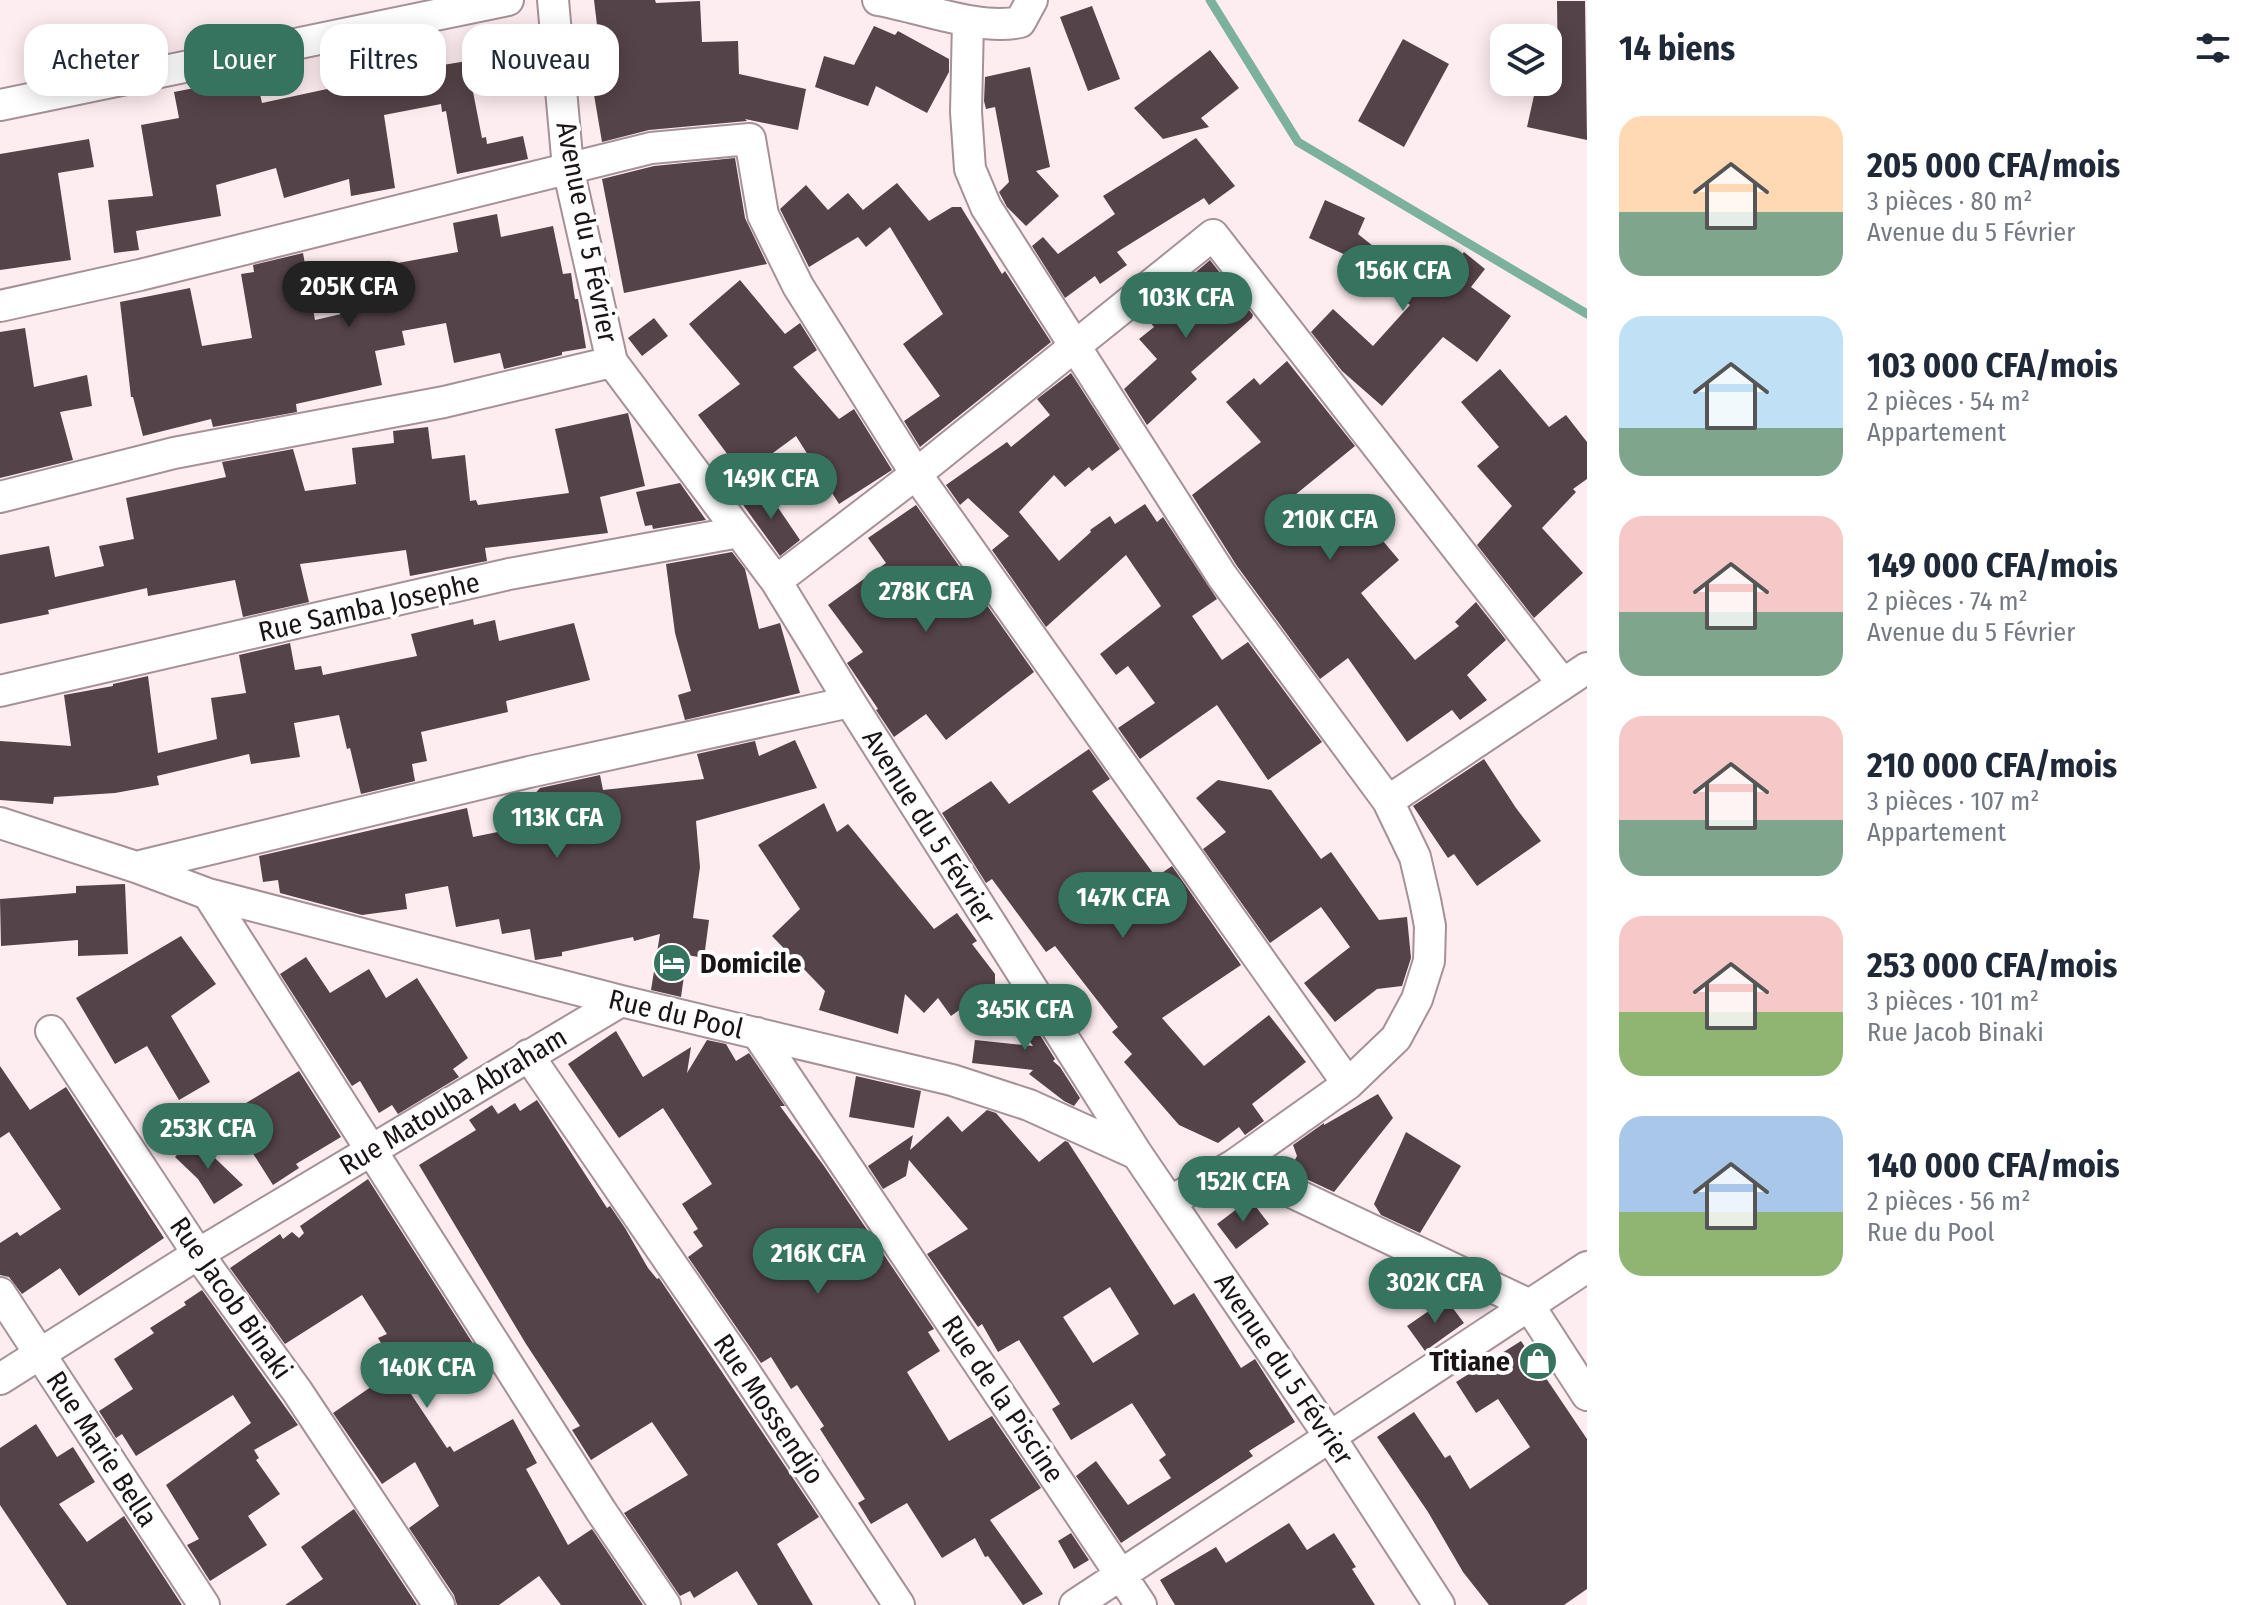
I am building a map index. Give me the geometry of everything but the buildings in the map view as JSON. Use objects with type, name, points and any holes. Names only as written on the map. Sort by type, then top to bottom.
[{"type":"street","points":[[0,105],[508,0]]},
{"type":"street","name":"Avenue du 5 Février","points":[[553,0],[568,168],[612,362],[776,581],[1137,1154],[1330,1437],[1439,1605]]},
{"type":"street","points":[[878,0],[1003,26],[1020,22],[1032,0]]},
{"type":"street","points":[[968,21],[966,112],[970,169],[986,207],[1222,576],[1388,801],[1415,857],[1430,926],[1429,961],[1417,999],[1396,1038],[1348,1084],[1234,1165],[1171,1201]]},
{"type":"street","points":[[0,306],[140,275],[651,148],[750,139],[763,215],[798,286],[916,474],[1348,1084]]},
{"type":"street","points":[[776,581],[916,474],[1213,235],[1575,676],[1388,801]]},
{"type":"street","points":[[0,497],[174,453],[444,402],[612,362]]},
{"type":"street","name":"Rue Samba Josephe","points":[[0,691],[509,574],[739,532]]},
{"type":"street","points":[[136,867],[529,772],[850,702]]},
{"type":"street","name":"Rue du Pool","points":[[0,823],[208,894],[621,1001],[952,1080],[1029,1105],[1137,1154]]},
{"type":"street","points":[[208,894],[592,1498],[665,1605]]},
{"type":"street","name":"Rue Matouba Abraham","points":[[0,1379],[198,1254],[621,1001]]},
{"type":"street","name":"Rue Jacob Binaki","points":[[51,1031],[198,1254],[297,1391],[439,1605]]},
{"type":"street","name":"Rue de la Piscine","points":[[757,1033],[1141,1605]]},
{"type":"street","name":"Rue Mossendjo","points":[[528,1055],[733,1354],[899,1605]]},
{"type":"street","points":[[1234,1165],[1528,1304],[1587,1395]]},
{"type":"street","points":[[1075,1605],[1587,1267]]},
{"type":"street","name":"Rue Marie Bella","points":[[0,1293],[204,1605]]},
{"type":"waterway","points":[[1210,0],[1298,142],[1587,314]]},
{"type":"place","name":"Domicile","points":[[672,963]]},
{"type":"place","name":"Titiane","points":[[1538,1361]]}]
